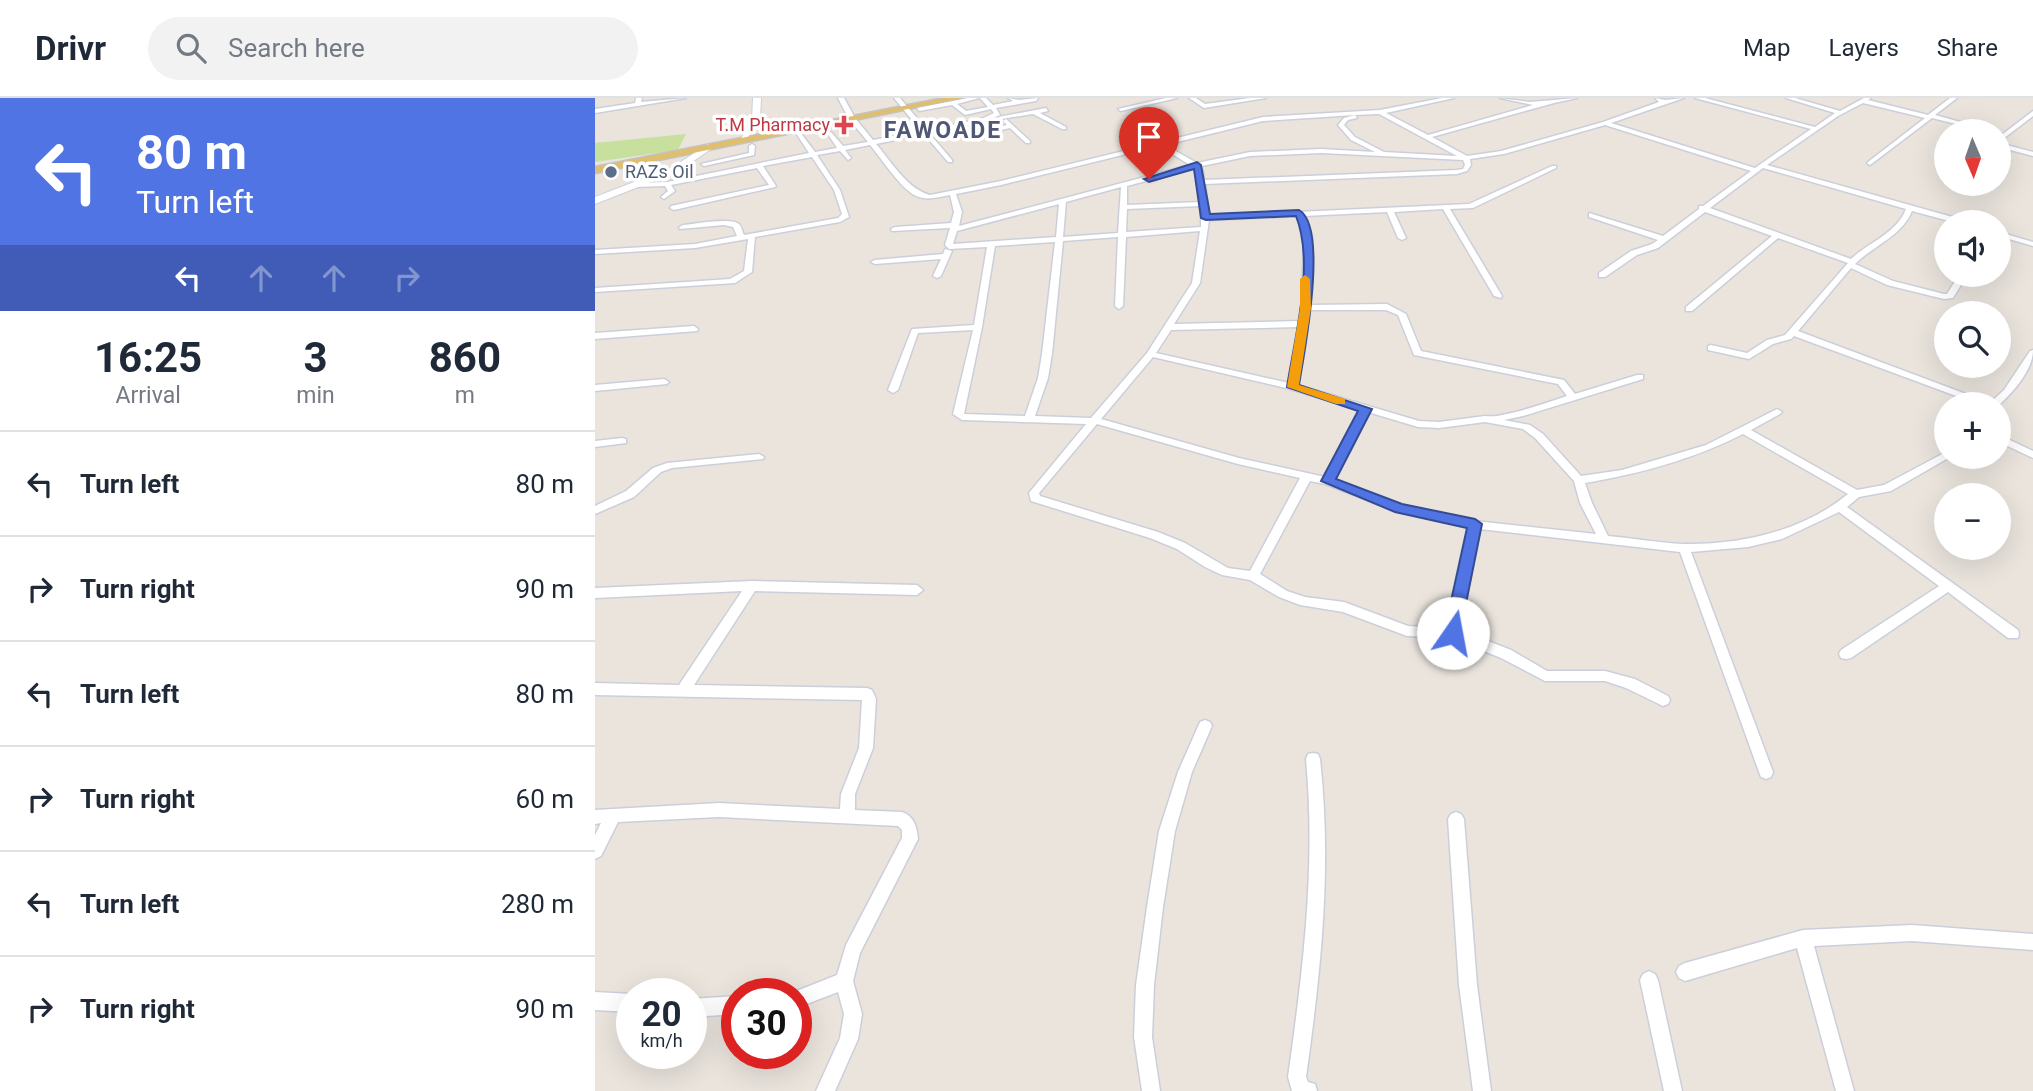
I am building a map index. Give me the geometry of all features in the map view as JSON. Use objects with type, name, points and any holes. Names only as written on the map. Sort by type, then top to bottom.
[{"type":"main road","points":[[595,170],[956,101]]},
{"type":"street","points":[[595,111],[638,101],[683,98]]},
{"type":"street","points":[[704,164],[753,154],[747,143],[756,119],[757,98]]},
{"type":"street","points":[[841,98],[852,119],[871,143],[918,194],[939,197],[1263,119],[1380,112],[1451,98]]},
{"type":"street","points":[[897,98],[950,162]]},
{"type":"street","points":[[919,109],[976,98]]},
{"type":"street","points":[[983,98],[1028,142]]},
{"type":"street","points":[[1011,98],[1024,108]]},
{"type":"street","points":[[1121,109],[1174,98]]},
{"type":"street","points":[[1192,98],[1204,106],[1263,98]]},
{"type":"street","points":[[1503,98],[1523,104],[1574,98]]},
{"type":"street","points":[[1653,98],[1664,102]]},
{"type":"street","points":[[895,229],[956,227],[1124,187],[1197,165],[1265,152],[1465,158],[1502,153],[1681,98]]},
{"type":"street","points":[[1698,98],[1817,129]]},
{"type":"street","points":[[1789,98],[1840,113]]},
{"type":"street","points":[[1870,163],[1954,98]]},
{"type":"street","points":[[636,185],[667,184],[974,122],[1018,102],[1036,99]]},
{"type":"street","points":[[1602,275],[1634,253],[1655,246],[1702,208],[1759,168],[1840,113],[1866,100],[1939,119]]},
{"type":"street","points":[[956,101],[974,122]]},
{"type":"street","points":[[1427,137],[1551,102]]},
{"type":"street","points":[[965,113],[1046,110]]},
{"type":"street","points":[[1034,112],[1064,128]]},
{"type":"street","points":[[1201,182],[1457,172],[1468,167],[1465,158],[1380,112]]},
{"type":"street","points":[[2011,128],[2033,113]]},
{"type":"street","points":[[1355,117],[1346,119],[1341,125],[1343,130],[1348,136],[1384,154]]},
{"type":"street","points":[[1605,123],[1934,215]]},
{"type":"street","points":[[965,136],[1011,126]]},
{"type":"street","points":[[595,252],[695,246],[831,223],[845,215],[837,190],[797,130]]},
{"type":"street","points":[[831,134],[848,158]]},
{"type":"street","points":[[1159,144],[1197,165],[1206,218],[1196,283],[1151,354],[1098,421],[1041,483],[1034,494],[1035,498],[1154,534],[1226,572],[1253,576],[1293,598],[1344,607],[1392,627],[1453,633],[1506,654],[1545,676],[1605,676],[1630,683],[1663,700]]},
{"type":"street","points":[[595,201],[687,163],[708,147]]},
{"type":"street","points":[[2011,147],[2033,154]]},
{"type":"street","points":[[727,159],[731,170]]},
{"type":"street","points":[[674,208],[773,186],[759,165]]},
{"type":"street","points":[[1206,218],[1470,206],[1554,167]]},
{"type":"street","points":[[664,197],[672,191],[667,184]]},
{"type":"street","points":[[1119,306],[1124,187]]},
{"type":"street","points":[[952,247],[949,245],[958,212],[953,194]]},
{"type":"street","points":[[1029,419],[1043,378],[1047,354],[1063,202]]},
{"type":"street","points":[[1124,207],[1202,204]]},
{"type":"street","points":[[1446,208],[1498,296]]},
{"type":"street","points":[[1702,208],[1851,264],[1890,283],[1944,297],[1950,296],[1956,287]]},
{"type":"street","points":[[1389,209],[1402,238]]},
{"type":"street","points":[[1711,348],[1749,356],[1792,332],[1851,264],[1882,241],[1906,217],[1909,209]]},
{"type":"street","points":[[1293,387],[1306,308],[1308,235],[1299,213]]},
{"type":"street","points":[[1592,215],[1663,239]]},
{"type":"street","points":[[683,227],[727,223],[736,225],[741,237]]},
{"type":"street","points":[[937,276],[943,256],[952,247],[1203,229]]},
{"type":"street","points":[[595,290],[732,281],[748,272],[752,235]]},
{"type":"street","points":[[1689,309],[1776,236]]},
{"type":"street","points":[[2011,238],[2033,244]]},
{"type":"street","points":[[991,246],[978,327],[958,414],[962,417],[1098,421],[1238,461],[1328,481],[1400,508],[1475,524],[1684,548],[1748,543],[1782,535],[1840,507],[1856,494],[1887,488],[1934,462]]},
{"type":"street","points":[[875,262],[943,256]]},
{"type":"street","points":[[1306,308],[1387,307],[1402,314],[1417,353],[1561,382],[1573,398]]},
{"type":"street","points":[[1169,327],[1303,324]]},
{"type":"street","points":[[893,390],[915,331],[978,327]]},
{"type":"street","points":[[595,336],[694,329]]},
{"type":"street","points":[[1792,332],[1954,392]]},
{"type":"street","points":[[2008,392],[2033,353]]},
{"type":"street","points":[[1151,354],[1293,387],[1418,424],[1439,425],[1520,414],[1640,377]]},
{"type":"street","points":[[595,388],[664,382]]},
{"type":"street","points":[[1328,481],[1365,409]]},
{"type":"street","points":[[1579,480],[1623,473],[1710,447],[1777,412]]},
{"type":"street","points":[[1485,419],[1526,427],[1539,436],[1579,480],[1586,503],[1603,537]]},
{"type":"street","points":[[1744,430],[1856,494]]},
{"type":"street","points":[[595,444],[622,441]]},
{"type":"street","points":[[2011,444],[2033,455]]},
{"type":"street","points":[[595,510],[630,494],[657,470],[671,465],[759,457]]},
{"type":"street","points":[[1253,576],[1307,477]]},
{"type":"street","points":[[1840,507],[2013,634]]},
{"type":"street","points":[[1453,633],[1475,524]]},
{"type":"street","points":[[1684,548],[1766,772]]},
{"type":"street","points":[[595,593],[752,586],[917,590]]},
{"type":"street","points":[[684,689],[752,586]]},
{"type":"street","points":[[1846,654],[1948,586]]},
{"type":"street","points":[[595,689],[867,694],[866,748],[848,794],[846,814]]},
{"type":"street","points":[[1151,1091],[1143,1037],[1145,985],[1155,907],[1167,831],[1185,772],[1205,726]]},
{"type":"street","points":[[1308,1091],[1301,1089],[1297,1077],[1317,938],[1320,808],[1313,758]]},
{"type":"street","points":[[595,817],[668,810],[846,814],[902,820],[909,828],[910,839],[852,951],[844,981],[853,1014],[849,1039],[825,1091]]},
{"type":"street","points":[[595,851],[614,815]]},
{"type":"street","points":[[1456,819],[1468,985],[1482,1091]]},
{"type":"street","points":[[1685,972],[1803,938],[1912,933],[2033,942]]},
{"type":"street","points":[[1803,938],[1845,1091]]},
{"type":"street","points":[[1649,980],[1673,1091]]},
{"type":"street","points":[[812,996],[844,981]]},
{"type":"street","points":[[595,1001],[616,1002]]},
{"type":"green space","points":[[686,134],[678,150],[595,162],[595,143]]},
{"type":"slow traffic","points":[[1305,279],[1306,308],[1293,387],[1341,401]]},
{"type":"place","name":"T.M Pharmacy","points":[[844,125]]},
{"type":"place","name":"RAZs Oil","points":[[611,172]]},
{"type":"district","name":"FAWOADE","points":[[943,130]]},
{"type":"route","points":[[1149,179],[1197,165],[1206,218],[1299,213],[1308,235],[1306,308],[1293,387],[1365,409],[1328,481],[1400,508],[1475,524],[1453,633]]}]
